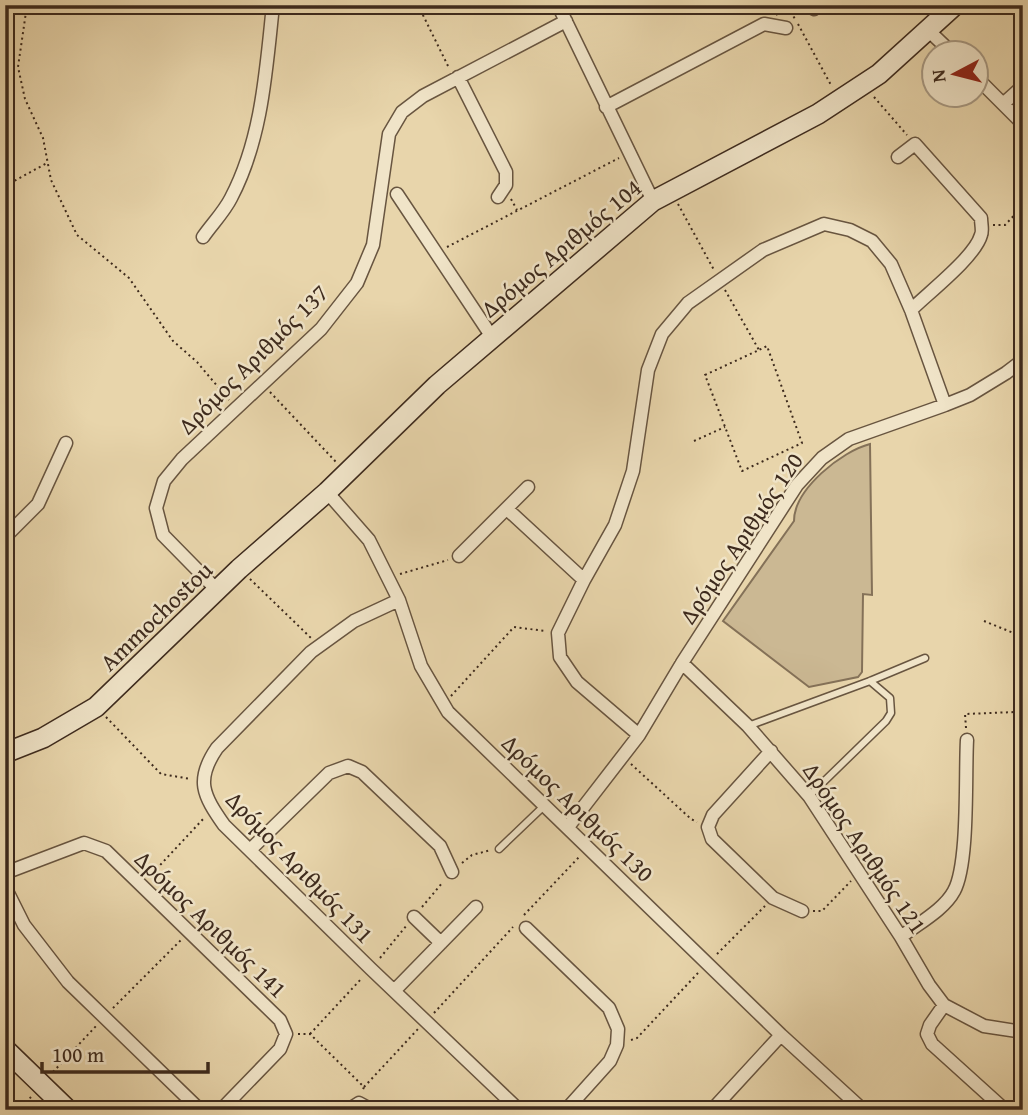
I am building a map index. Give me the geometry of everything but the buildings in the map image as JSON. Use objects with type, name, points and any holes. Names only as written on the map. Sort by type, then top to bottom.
[{"type":"street","points":[[203,237],[230,200],[248,162],[264,91],[273,5]]},
{"type":"street","points":[[558,5],[653,201]]},
{"type":"street","name":"Δρόμος Αριθμός 104","points":[[327,492],[437,385],[653,201],[818,114],[863,85],[929,31],[955,5]]},
{"type":"street","name":"Δρόμος Αριθμός 137","points":[[218,591],[163,535],[156,508],[164,481],[182,459],[321,329],[357,283],[373,245],[389,134],[402,112],[423,96],[566,21]]},
{"type":"street","points":[[606,107],[764,24],[786,28]]},
{"type":"street","points":[[929,31],[936,38]]},
{"type":"street","points":[[456,78],[506,172],[506,185],[498,197]]},
{"type":"street","points":[[1003,104],[1023,86]]},
{"type":"street","points":[[990,91],[1023,124]]},
{"type":"street","points":[[898,157],[915,144],[981,218],[982,234],[972,251],[911,310]]},
{"type":"street","points":[[397,194],[492,337]]},
{"type":"street","points":[[639,735],[577,682],[560,657],[558,633],[583,580],[615,525],[633,471],[648,370],[662,334],[688,303],[763,250],[824,224],[850,230],[872,241],[891,264],[911,310],[945,405]]},
{"type":"street","name":"Δρόμος Αριθμός 120","points":[[568,827],[639,735],[682,663],[797,485],[822,458],[849,439],[970,395],[1023,360]]},
{"type":"street","points":[[5,537],[38,504],[66,443]]},
{"type":"street","points":[[459,556],[528,487]]},
{"type":"street","name":"Ammochostou","points":[[5,753],[43,738],[96,707],[239,569],[327,492]]},
{"type":"street","name":"Δρόμος Αριθμός 130","points":[[327,492],[369,540],[399,600],[421,666],[448,712],[781,1035],[863,1110]]},
{"type":"street","points":[[507,509],[583,580]]},
{"type":"street","name":"Δρόμος Αριθμός 131","points":[[399,600],[355,621],[320,646],[217,748],[206,763],[202,781],[207,800],[223,825],[519,1110]]},
{"type":"street","name":"Δρόμος Αριθμός 121","points":[[682,663],[748,726],[809,796],[944,1005],[984,1026],[1023,1032]]},
{"type":"street","points":[[901,937],[939,908],[953,893],[962,872],[967,740]]},
{"type":"street","points":[[771,751],[713,815],[708,827],[712,839],[773,898],[802,912]]},
{"type":"street","points":[[250,850],[329,773],[348,765],[362,772],[440,846],[452,872]]},
{"type":"street","name":"Δρόμος Αριθμός 141","points":[[5,873],[84,843],[106,851],[280,1020],[286,1034],[280,1049],[221,1110]]},
{"type":"street","points":[[5,887],[24,925],[68,982],[200,1110]]},
{"type":"street","points":[[394,991],[477,907]]},
{"type":"street","name":"Δρόμος Αριθμός 131","points":[[414,917],[441,943]]},
{"type":"street","points":[[526,928],[609,1008],[618,1029],[617,1045],[611,1061],[566,1110]]},
{"type":"street","points":[[944,1005],[930,1025],[928,1034],[932,1044],[1005,1110]]},
{"type":"street","points":[[712,1110],[781,1035]]},
{"type":"street","points":[[5,1049],[68,1110]]},
{"type":"street","points":[[353,1107],[372,1110]]},
{"type":"lane","points":[[748,726],[870,681],[925,657]]},
{"type":"lane","points":[[809,796],[891,713],[890,698],[870,681]]},
{"type":"lane","points":[[499,849],[545,805]]},
{"type":"path","points":[[27,5],[18,67],[25,99],[43,138],[51,180],[77,235],[129,278],[173,341],[197,362],[236,409]]},
{"type":"path","points":[[418,5],[456,78]]},
{"type":"path","points":[[788,6],[839,100]]},
{"type":"path","points":[[863,85],[915,144]]},
{"type":"path","points":[[436,253],[629,152]]},
{"type":"path","points":[[5,186],[48,163]]},
{"type":"path","points":[[671,191],[759,350]]},
{"type":"path","points":[[981,224],[1005,225],[1023,206]]},
{"type":"path","points":[[767,346],[802,443],[742,471],[705,375],[759,350],[767,346]]},
{"type":"path","points":[[262,384],[347,473]]},
{"type":"path","points":[[694,441],[725,427]]},
{"type":"path","points":[[387,577],[459,556]]},
{"type":"path","points":[[239,569],[320,646]]},
{"type":"path","points":[[984,621],[1016,634],[1023,640]]},
{"type":"path","points":[[443,704],[514,627],[558,633]]},
{"type":"path","points":[[967,740],[965,714],[1016,712],[1023,701]]},
{"type":"path","points":[[96,707],[161,774],[202,781]]},
{"type":"path","points":[[623,756],[691,820],[708,827]]},
{"type":"path","points":[[141,886],[212,809]]},
{"type":"path","points":[[353,1107],[363,1087],[589,847]]},
{"type":"path","points":[[310,1034],[371,969],[452,872],[472,855],[499,849]]},
{"type":"path","points":[[802,912],[822,911],[858,872]]},
{"type":"path","points":[[617,1045],[637,1038],[773,898]]},
{"type":"path","points":[[286,1034],[310,1034],[363,1087]]},
{"type":"shaded area","points":[[870,444],[872,595],[863,594],[862,672],[858,677],[809,687],[723,621],[794,521],[796,509],[811,484],[846,454]]}]
